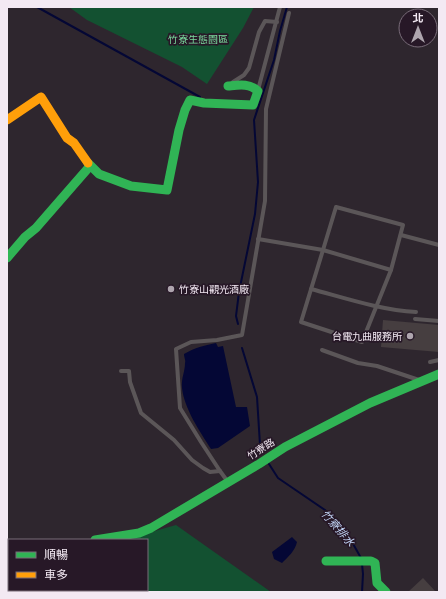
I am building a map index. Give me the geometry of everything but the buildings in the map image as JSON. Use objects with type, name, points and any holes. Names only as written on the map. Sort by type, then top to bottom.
[{"type":"street","points":[[7,120],[41,97],[67,138],[74,144],[90,166],[99,174],[130,186],[167,190],[178,131],[183,114],[190,100],[204,103],[253,105],[258,91],[254,87],[244,84],[228,86]]},
{"type":"street","points":[[7,258],[25,237],[36,228],[90,166]]},
{"type":"street","name":"竹寮路","points":[[101,539],[140,533],[151,528],[285,447],[370,404],[439,374]]},
{"type":"street","points":[[326,561],[371,561],[375,563],[377,583],[386,592]]},
{"type":"lane","points":[[258,91],[280,7]]},
{"type":"lane","points":[[228,482],[180,408],[176,349],[191,342],[218,340],[242,335],[265,201],[266,109],[289,13]]},
{"type":"lane","points":[[228,86],[244,75],[250,68],[259,32],[265,21],[277,22]]},
{"type":"lane","points":[[336,207],[403,225],[391,270],[362,342],[301,322],[323,250],[336,207]]},
{"type":"lane","points":[[401,235],[439,245]]},
{"type":"lane","points":[[258,239],[323,250],[391,270]]},
{"type":"lane","points":[[311,289],[376,306],[416,312]]},
{"type":"lane","points":[[416,319],[439,321]]},
{"type":"lane","points":[[322,350],[358,363],[377,366],[421,381]]},
{"type":"lane","points":[[430,362],[439,360]]},
{"type":"lane","points":[[121,371],[129,371],[130,382],[141,413],[174,440],[192,460],[210,472],[220,471]]},
{"type":"green space","name":"竹寮生態園區","points":[[69,7],[254,7],[243,28],[207,84],[182,67],[87,20]]},
{"type":"green space","points":[[176,525],[271,592],[95,592],[148,591],[148,539],[127,539]]},
{"type":"shaded area","points":[[216,343],[218,347],[223,346],[236,407],[247,407],[250,426],[218,448],[211,449],[189,412],[183,396],[182,384],[185,362],[184,354],[196,348]]},
{"type":"shaded area","points":[[292,537],[297,542],[291,554],[282,563],[274,559],[272,552]]},
{"type":"waterway","points":[[37,7],[200,97]]},
{"type":"waterway","points":[[238,324],[236,316],[239,292],[255,214],[258,182],[254,120],[274,60],[287,7]]},
{"type":"waterway","points":[[242,348],[257,397],[260,445]]},
{"type":"waterway","name":"竹寮排水","points":[[269,464],[278,478],[325,510],[352,542],[361,558]]},
{"type":"waterway","name":"竹寮排水","points":[[362,564],[362,592]]},
{"type":"traffic: fast","points":[[88,163],[99,174],[131,186],[167,190],[179,130],[185,110],[190,100],[204,103],[253,105],[258,91],[255,88],[240,85],[228,86]]},
{"type":"traffic: fast","points":[[7,258],[25,237],[36,228],[90,166]]},
{"type":"traffic: fast","points":[[101,539],[139,533],[151,528],[285,447],[370,403],[439,374]]},
{"type":"traffic: fast","points":[[326,561],[371,561],[375,563],[377,583],[386,592]]},
{"type":"traffic: slow","points":[[7,120],[41,97],[67,138],[74,143],[88,163]]},
{"type":"place","name":"竹寮山觀光酒廠","points":[[171,289]]},
{"type":"place","name":"台電九曲服務所","points":[[410,336]]}]
